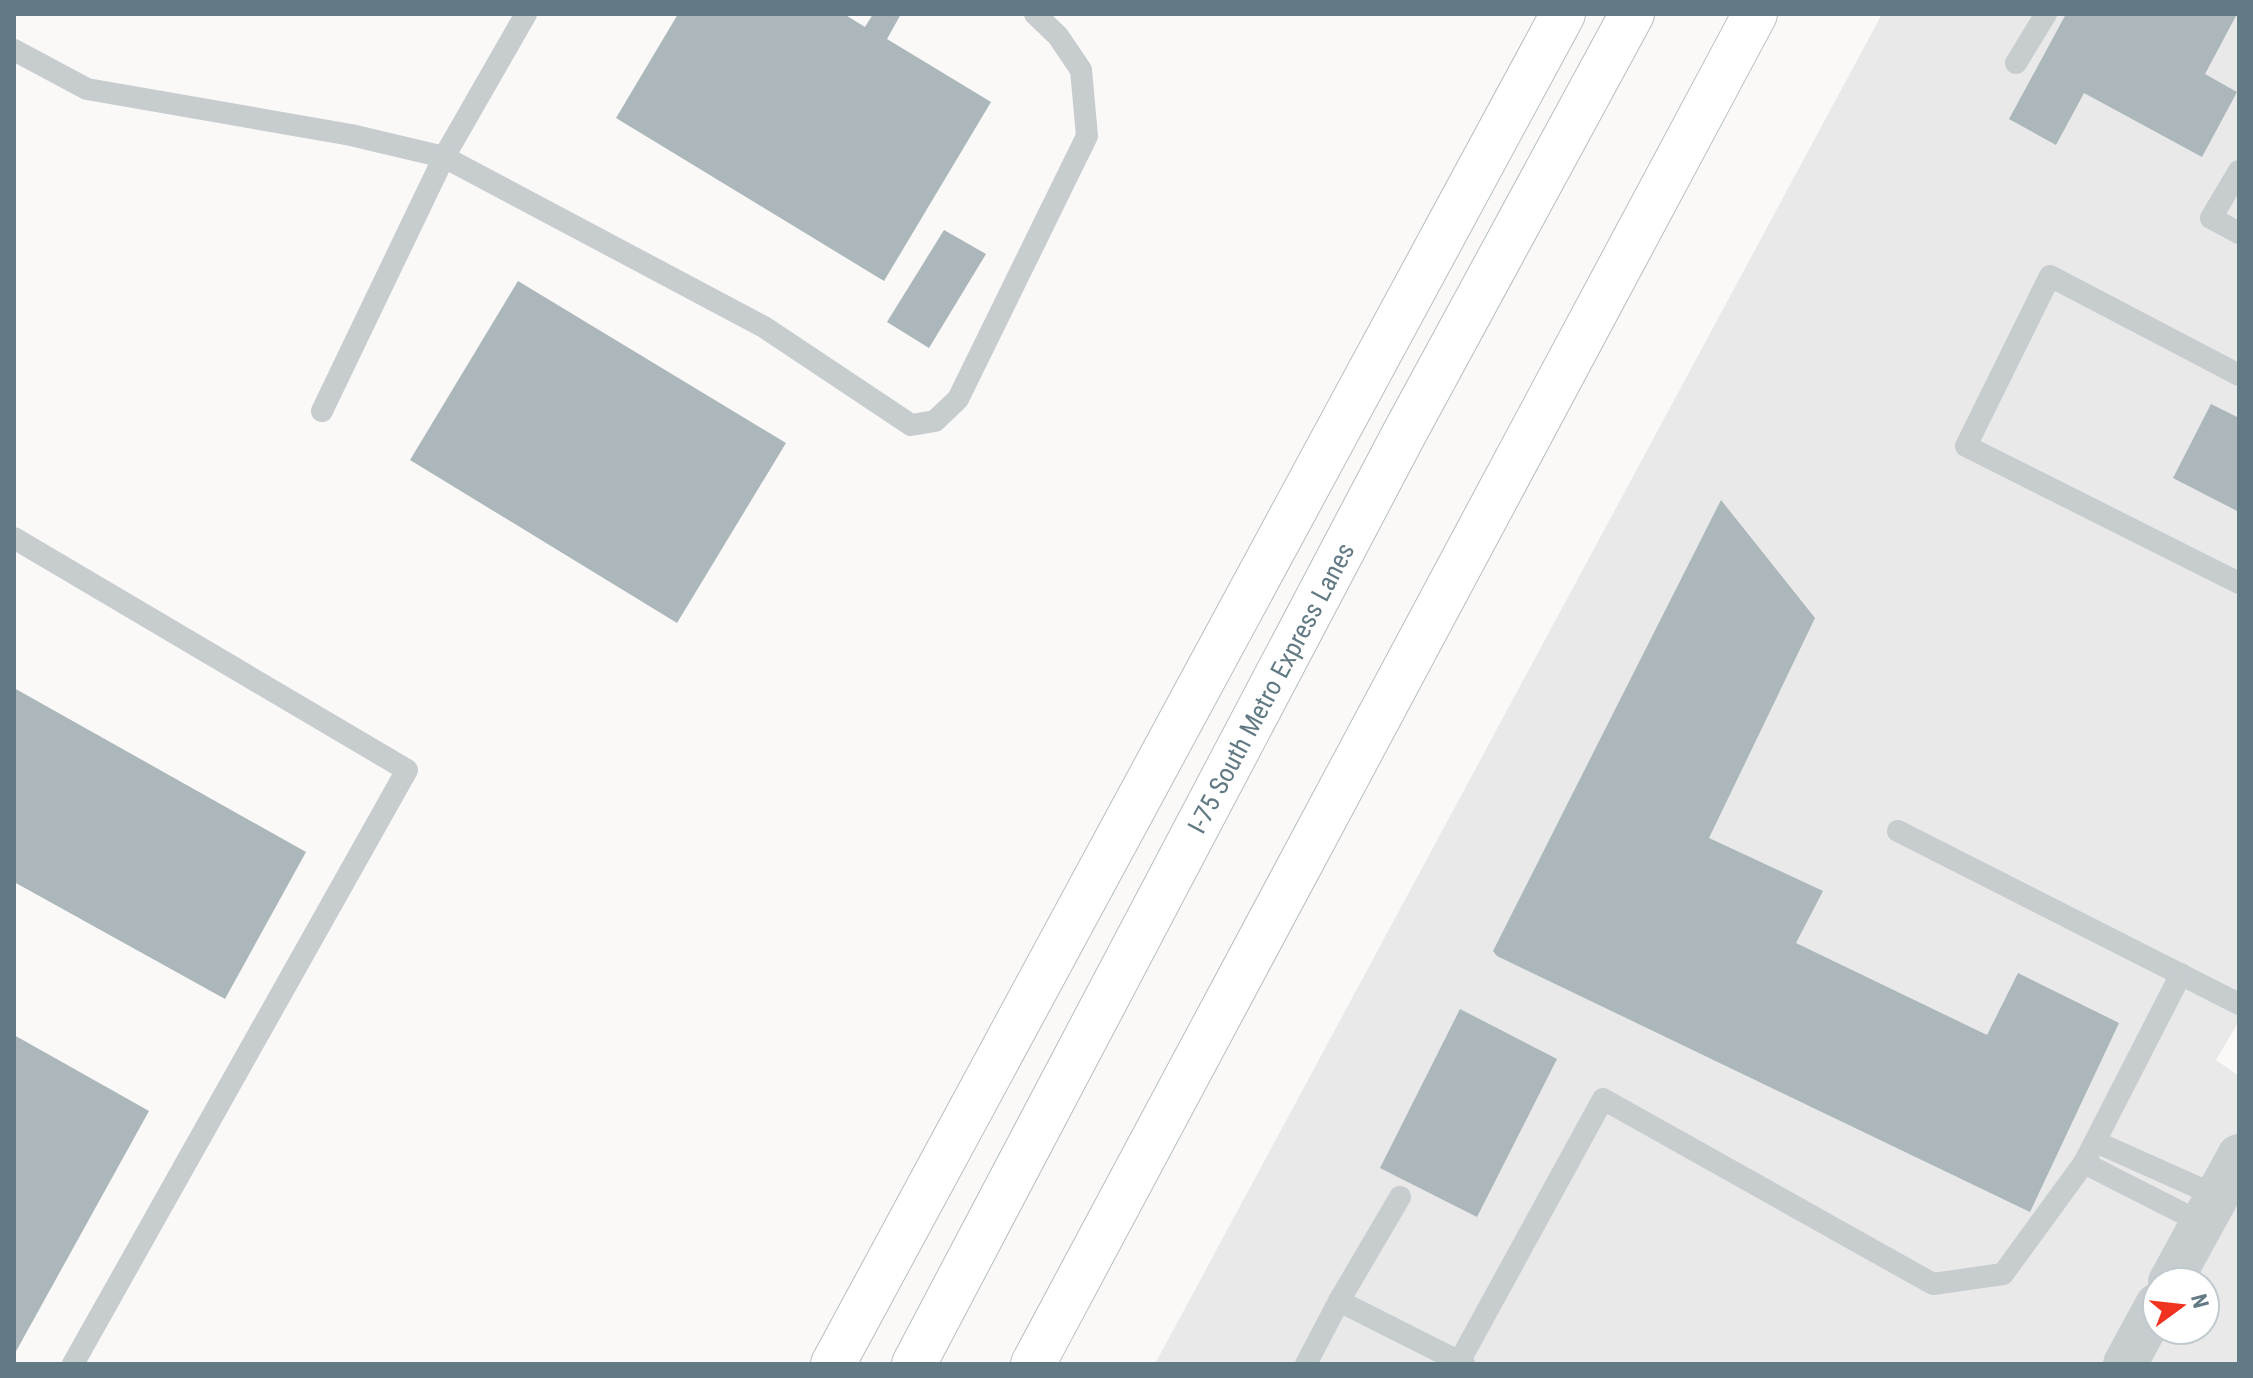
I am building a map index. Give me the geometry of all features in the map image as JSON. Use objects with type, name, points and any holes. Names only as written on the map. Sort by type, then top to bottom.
[{"type":"highway","points":[[833,1364],[1563,14]]},
{"type":"highway","name":"I-75 South Metro Express Lanes","points":[[914,1364],[1404,434],[1632,14]]},
{"type":"highway","points":[[1033,1364],[1755,14]]},
{"type":"street","points":[[2179,1266],[2239,1156]]},
{"type":"street","points":[[2125,1364],[2141,1334]]},
{"type":"lane","points":[[322,411],[444,157],[526,14]]},
{"type":"lane","points":[[14,50],[87,89],[351,135],[444,157],[764,327],[911,425],[935,421],[958,399],[1087,136],[1081,70],[1058,36],[1035,14]]},
{"type":"lane","points":[[2016,63],[2046,14]]},
{"type":"lane","points":[[2239,171],[2211,218],[2239,233]]},
{"type":"lane","points":[[2239,375],[2050,276],[1966,446],[2239,583]]},
{"type":"lane","points":[[14,538],[407,770],[73,1364]]},
{"type":"lane","points":[[1898,831],[2239,1004]]},
{"type":"lane","points":[[1339,1301],[1461,1363],[1603,1099],[1933,1284],[2003,1274],[2084,1163],[2181,974]]},
{"type":"lane","points":[[2096,1142],[2210,1209]]},
{"type":"lane","points":[[2084,1163],[2210,1209]]},
{"type":"lane","points":[[1306,1364],[1400,1197]]},
{"type":"shaded area","points":[[1882,14],[2239,14],[2239,1021],[2216,1060],[2239,1076],[2239,1364],[1155,1364]]},
{"type":"building","points":[[678,14],[844,14],[865,27],[873,14],[901,14],[887,39],[991,102],[884,281],[616,118]]},
{"type":"building","points":[[2066,14],[2237,14],[2205,74],[2237,92],[2202,157],[2084,93],[2056,145],[2009,119]]},
{"type":"building","points":[[944,230],[986,254],[929,348],[887,322]]},
{"type":"building","points":[[518,281],[786,443],[677,623],[410,460]]},
{"type":"building","points":[[2211,404],[2239,418],[2239,512],[2173,478]]},
{"type":"building","points":[[1721,500],[1815,618],[1709,838],[1823,891],[1796,943],[1987,1035],[2018,973],[2119,1023],[2030,1212],[1497,956],[1493,951]]},
{"type":"building","points":[[14,688],[306,852],[225,999],[14,882]]},
{"type":"building","points":[[1460,1009],[1557,1059],[1477,1217],[1380,1168]]},
{"type":"building","points":[[14,1035],[149,1111],[14,1355]]}]
